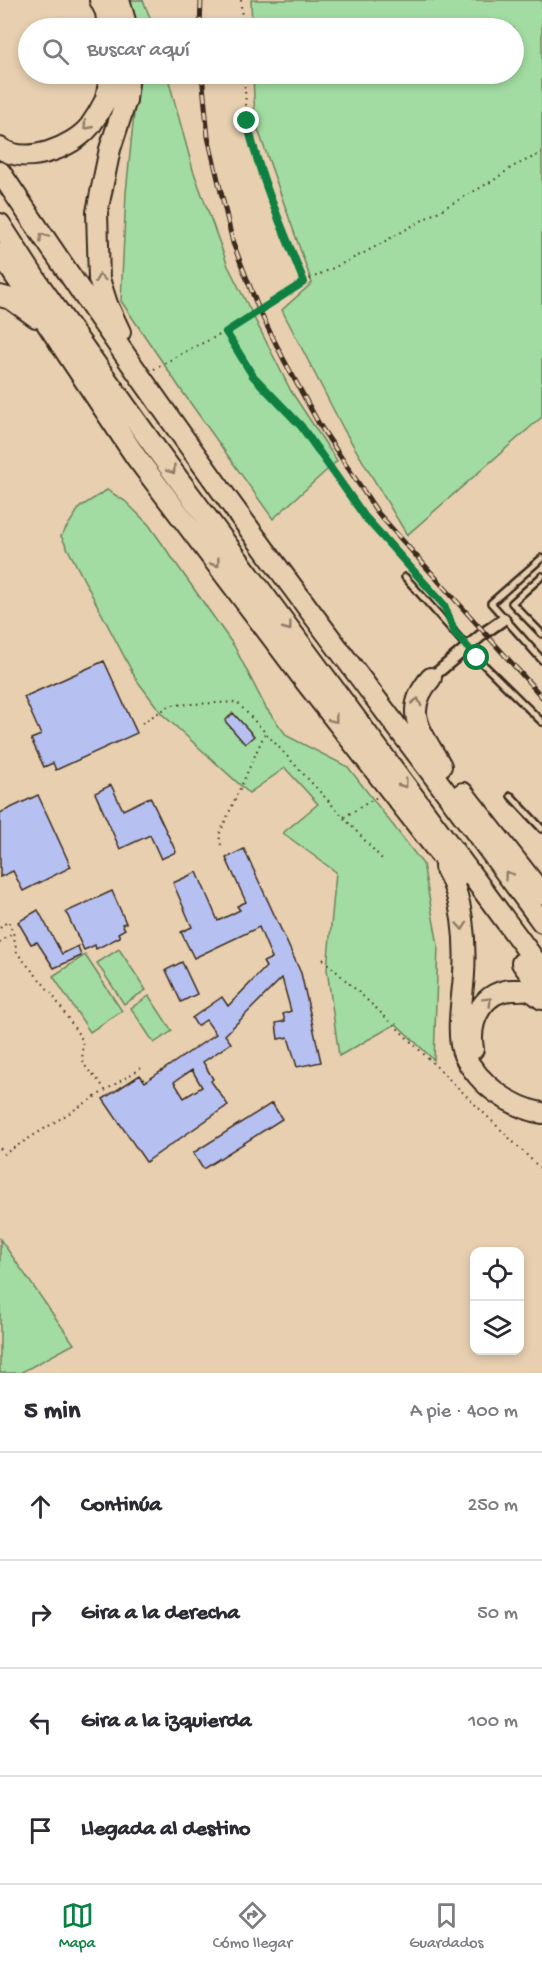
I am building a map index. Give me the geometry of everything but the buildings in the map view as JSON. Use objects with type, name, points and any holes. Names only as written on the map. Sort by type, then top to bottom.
[{"type":"highway","points":[[100,0],[107,18]]},
{"type":"highway","points":[[119,0],[124,18]]},
{"type":"highway","points":[[0,148],[7,153],[24,156],[45,153],[65,145],[89,127],[106,99],[108,84]]},
{"type":"highway","points":[[128,84],[126,100],[110,148],[97,212],[99,279],[106,304],[139,373]]},
{"type":"highway","points":[[0,172],[106,330],[231,504],[542,922]]},
{"type":"highway","points":[[0,224],[181,516]]},
{"type":"highway","points":[[0,253],[136,457],[423,835],[480,905],[542,990]]},
{"type":"highway","points":[[40,286],[203,513],[542,970]]},
{"type":"highway","points":[[0,296],[11,299],[38,318],[61,346]]},
{"type":"highway","points":[[431,678],[422,688],[414,710],[423,734],[441,766]]},
{"type":"highway","points":[[380,703],[405,725],[441,766],[542,894]]},
{"type":"highway","points":[[423,835],[451,878],[462,918],[465,972],[459,1023],[463,1054],[486,1086],[515,1105],[540,1112]]},
{"type":"highway","points":[[540,1112],[524,1095],[501,1083],[484,1068],[473,1047],[471,1030],[479,1010],[495,994],[510,990],[530,990],[542,999]]},
{"type":"street","points":[[431,678],[504,619]]},
{"type":"lane","points":[[542,558],[491,603],[542,660]]},
{"type":"lane","points":[[542,576],[512,603],[542,634]]},
{"type":"lane","points":[[405,577],[468,647],[542,722]]},
{"type":"lane","points":[[511,795],[542,829]]},
{"type":"path","points":[[241,0],[242,18]]},
{"type":"path","points":[[245,84],[250,137],[304,282]]},
{"type":"path","points":[[139,373],[226,332],[304,282],[364,253],[494,180],[512,167],[542,153]]},
{"type":"path","points":[[226,332],[253,376],[301,426],[365,517],[444,605],[455,633]]},
{"type":"path","points":[[142,723],[171,705],[237,702],[382,859]]},
{"type":"path","points":[[221,845],[219,835],[265,733]]},
{"type":"path","points":[[344,818],[389,790]]},
{"type":"path","points":[[0,928],[8,921],[13,932],[17,953],[52,994],[83,1041],[81,1053],[84,1066],[100,1081],[105,1090]]},
{"type":"path","points":[[0,943],[13,932]]},
{"type":"path","points":[[323,959],[542,1170]]},
{"type":"path","points":[[0,1148],[4,1154],[141,1068]]},
{"type":"green space","points":[[127,0],[143,0],[150,18],[133,18]]},
{"type":"green space","points":[[251,0],[542,0],[542,417],[407,535],[344,430],[282,310],[312,283],[255,121],[253,84],[524,84],[524,18],[252,18]]},
{"type":"green space","points":[[137,84],[170,84],[193,170],[228,266],[291,391],[337,461],[273,519],[121,301],[126,193]]},
{"type":"green space","points":[[107,490],[125,501],[149,525],[234,646],[266,708],[287,736],[348,767],[423,864],[438,945],[434,1060],[396,1024],[339,1056],[327,969],[336,872],[283,833],[318,804],[285,768],[249,793],[162,714],[136,679],[61,536],[80,507]]},
{"type":"green space","points":[[119,949],[146,990],[124,1004],[97,963]]},
{"type":"green space","points":[[85,955],[122,1011],[90,1032],[53,976]]},
{"type":"green space","points":[[149,996],[172,1031],[154,1043],[131,1008]]},
{"type":"green space","points":[[0,1239],[74,1344],[20,1373],[0,1373]]},
{"type":"railway","points":[[200,18],[201,0]]},
{"type":"railway","points":[[203,84],[208,137],[233,243],[259,310],[319,424],[378,513],[542,697]]},
{"type":"route","points":[[247,121],[250,137],[274,205],[304,282],[226,332],[253,376],[301,426],[365,517],[444,605],[455,633],[477,658]]}]
